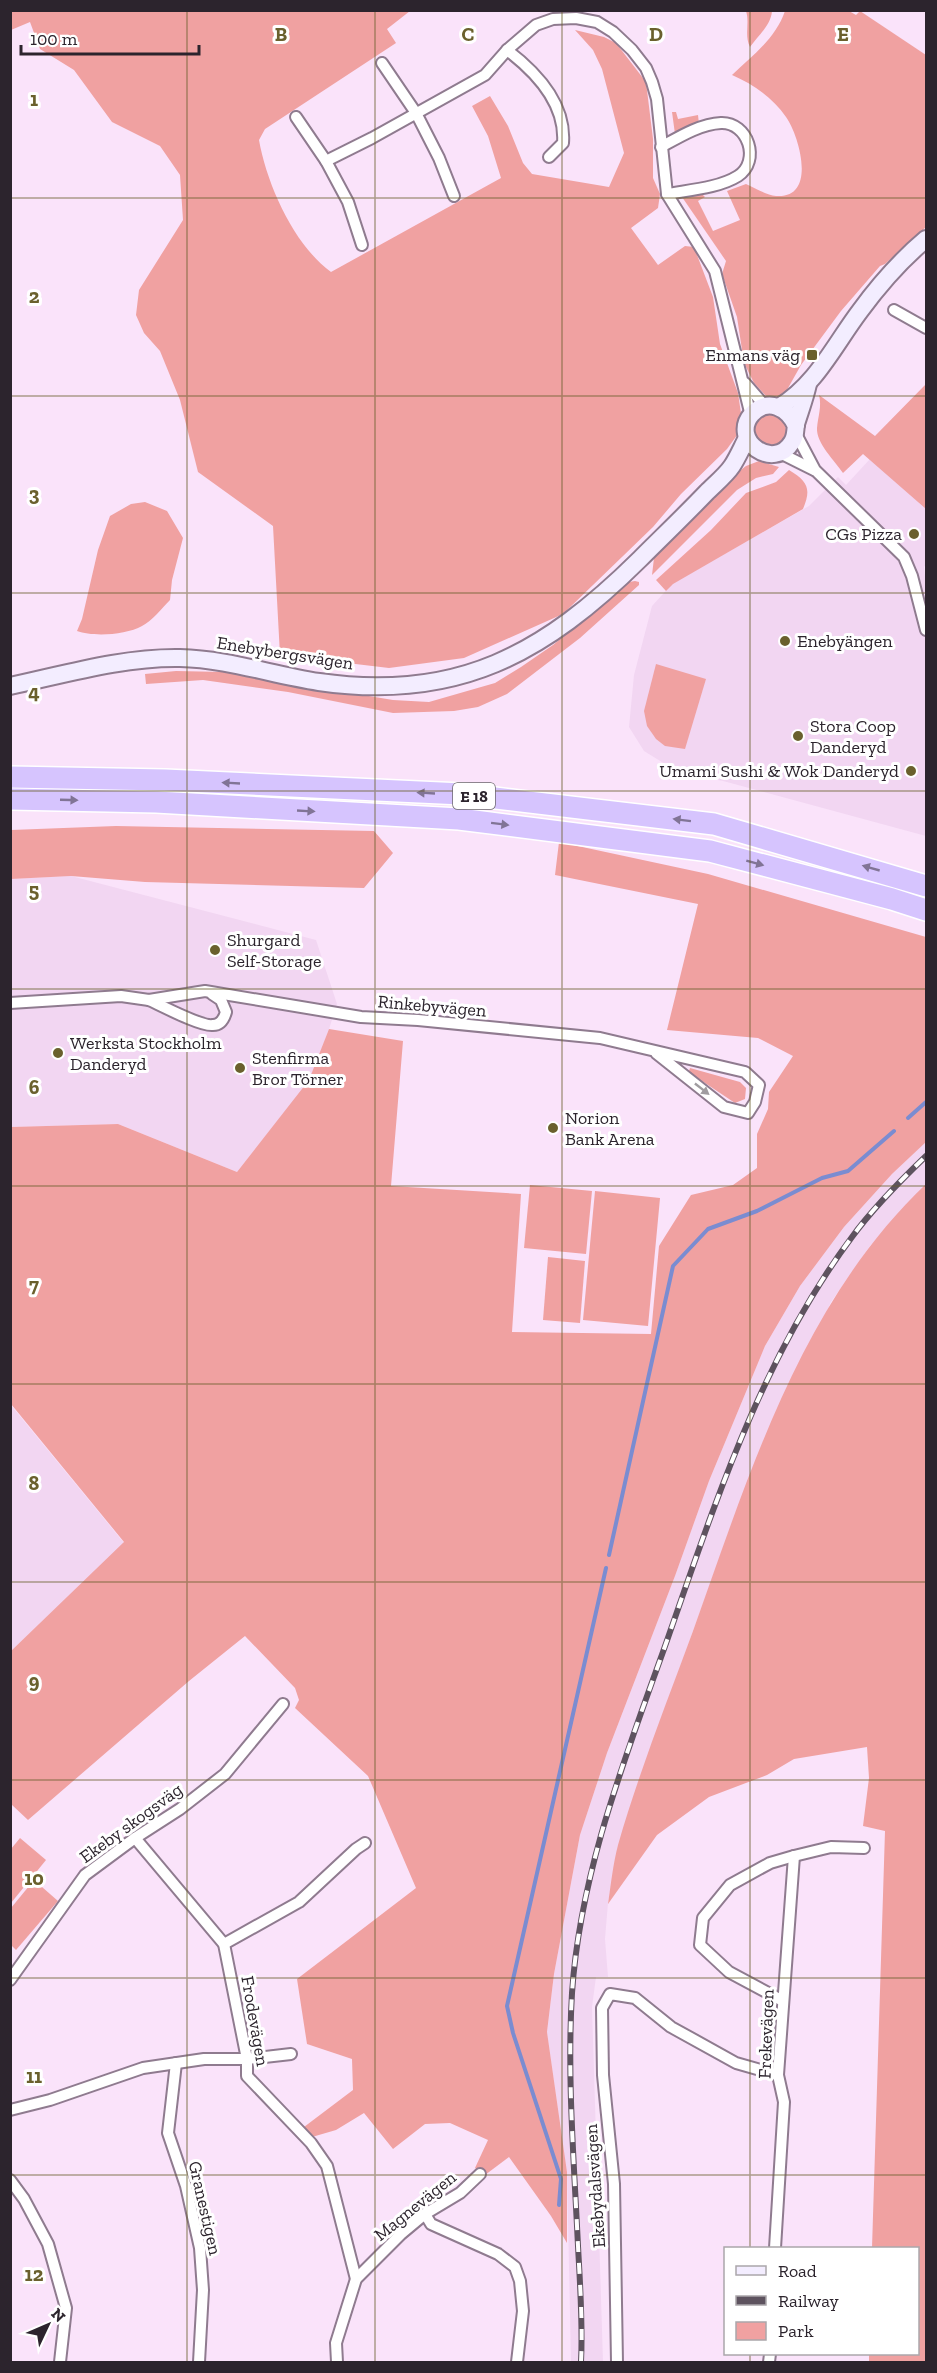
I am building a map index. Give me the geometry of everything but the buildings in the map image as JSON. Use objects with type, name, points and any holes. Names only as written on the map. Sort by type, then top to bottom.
[{"type":"highway","name":"E 18","points":[[10,777],[165,780],[462,794],[714,824],[927,886]]},
{"type":"highway","name":"E 18","points":[[10,799],[156,802],[459,819],[710,851],[927,910]]},
{"type":"main road","points":[[765,410],[792,399],[808,384],[877,290],[909,254],[927,239]]},
{"type":"main road","points":[[780,453],[792,442],[808,384]]},
{"type":"main road","points":[[765,410],[792,417],[795,429]]},
{"type":"main road","name":"Enebybergsvägen","points":[[10,686],[140,659],[181,658],[223,662],[320,682],[390,686],[441,682],[481,671],[522,652],[567,624],[625,573],[732,466],[747,438],[747,423],[765,410]]},
{"type":"main road","points":[[747,438],[760,453]]},
{"type":"main road","name":"Enebybergsvägen","points":[[732,466],[760,453],[771,455],[780,453]]},
{"type":"street","points":[[326,161],[484,75],[507,50],[536,25],[553,19],[576,18],[597,22],[613,32],[632,50],[646,68],[657,99],[667,194],[715,271],[743,381],[765,410]]},
{"type":"street","points":[[507,50],[536,75],[562,119],[563,143],[549,157]]},
{"type":"street","points":[[382,63],[416,113],[439,158],[454,196]]},
{"type":"street","points":[[296,117],[326,161],[348,202],[362,245]]},
{"type":"street","points":[[661,147],[702,127],[723,122],[739,129],[749,139],[751,157],[740,175],[718,184],[667,194]]},
{"type":"street","points":[[894,310],[927,328]]},
{"type":"street","points":[[743,381],[765,410]]},
{"type":"street","points":[[795,429],[814,470]]},
{"type":"street","points":[[780,453],[814,470],[904,557],[912,576],[922,620],[927,630]]},
{"type":"street","name":"Rinkebyvägen","points":[[149,1000],[205,991],[361,1017],[418,1020],[600,1038],[656,1053],[745,1072],[759,1085],[755,1102],[748,1113],[736,1115],[656,1053]]},
{"type":"street","name":"Rinkebyvägen","points":[[10,1003],[121,996],[149,1000],[204,1024],[214,1026],[225,1017],[225,1006],[221,1000],[205,991]]},
{"type":"street","name":"Ekeby skogsväg","points":[[10,1980],[85,1875],[135,1838],[180,1809],[225,1774],[284,1704]]},
{"type":"street","name":"Frodevägen","points":[[135,1838],[224,1944],[247,2060],[247,2076],[311,2143],[327,2166],[357,2279]]},
{"type":"street","points":[[224,1944],[299,1902],[365,1843]]},
{"type":"street","points":[[783,2001],[729,1972],[700,1945],[703,1918],[730,1885],[770,1863],[831,1847],[864,1848]]},
{"type":"street","name":"Frekevägen","points":[[775,2247],[784,2102],[778,2075],[794,1856]]},
{"type":"street","name":"Ekebydalsvägen","points":[[617,2362],[614,2184],[603,2075],[602,2008],[610,1994],[634,1998],[671,2027],[736,2063],[778,2075]]},
{"type":"street","points":[[10,2110],[51,2100],[143,2068],[204,2060],[247,2060],[291,2054]]},
{"type":"street","name":"Granestigen","points":[[176,2063],[168,2133],[186,2186],[200,2248],[203,2290],[199,2362]]},
{"type":"street","name":"Magnevägen","points":[[337,2362],[336,2343],[357,2279],[401,2234],[425,2214],[460,2193],[480,2174]]},
{"type":"street","points":[[10,2180],[24,2199],[48,2244],[66,2308],[60,2362]]},
{"type":"street","points":[[425,2214],[431,2224],[498,2254],[515,2267],[520,2281],[523,2311],[517,2362]]},
{"type":"shaded area","name":"Enebyängen","points":[[870,459],[926,509],[926,564],[924,567],[926,586],[926,836],[723,781],[678,772],[644,751],[629,727],[634,675],[652,606],[672,584],[809,506],[838,477],[846,485]]},
{"type":"shaded area","points":[[71,876],[316,940],[337,1004],[329,1029],[310,1080],[237,1172],[118,1124],[11,1127],[11,879]]},
{"type":"shaded area","points":[[926,1142],[926,1184],[870,1246],[831,1302],[741,1498],[644,1767],[618,1847],[608,1903],[605,1939],[608,1977],[596,1977],[592,2007],[603,2362],[571,2362],[567,2172],[547,2032],[554,1974],[580,1835],[607,1753],[709,1481],[765,1346],[800,1286],[844,1227],[892,1174]]},
{"type":"shaded area","points":[[10,1404],[124,1543],[11,1651],[10,1651]]},
{"type":"green space","points":[[10,11],[410,11],[387,29],[396,43],[265,129],[259,140],[268,176],[284,213],[305,246],[331,272],[501,178],[488,136],[472,106],[490,96],[508,126],[523,163],[532,174],[609,187],[624,153],[602,69],[593,50],[575,30],[604,37],[616,43],[646,82],[653,139],[653,178],[660,194],[658,208],[631,228],[658,265],[685,246],[694,247],[713,297],[720,344],[738,393],[743,427],[727,449],[681,494],[653,527],[563,614],[464,658],[389,668],[280,655],[273,526],[198,472],[180,400],[160,351],[144,333],[136,315],[139,290],[183,220],[180,175],[160,146],[112,122],[74,70],[40,49],[30,22],[11,30]]},
{"type":"green space","points":[[746,11],[772,11],[767,26],[750,47],[747,38]]},
{"type":"green space","points":[[785,11],[849,11],[856,15],[860,11],[926,55],[926,227],[880,266],[841,311],[801,365],[783,397],[766,396],[754,383],[744,363],[737,317],[722,274],[726,261],[682,197],[700,192],[705,197],[698,201],[713,231],[740,220],[727,191],[746,184],[776,196],[789,194],[797,187],[801,177],[800,151],[786,117],[762,92],[732,75],[770,38]]},
{"type":"green space","points":[[672,112],[676,112],[678,119],[698,115],[699,124],[675,134]]},
{"type":"green space","points":[[926,384],[926,509],[863,454],[843,473],[823,446],[817,428],[819,395],[875,436]]},
{"type":"green space","points":[[770,414],[781,419],[786,430],[781,441],[770,446],[759,441],[754,430],[759,419]]},
{"type":"green space","points":[[759,461],[779,467],[773,474],[756,478],[737,490],[652,575],[654,558],[737,473],[746,466]]},
{"type":"green space","points":[[789,470],[806,486],[807,496],[803,509],[673,584],[666,591],[656,580],[711,530],[746,493],[776,482]]},
{"type":"green space","points":[[145,502],[167,511],[183,538],[172,580],[170,600],[149,621],[135,629],[110,634],[77,631],[82,619],[98,550],[110,516],[131,504]]},
{"type":"green space","points":[[629,582],[639,582],[639,585],[580,638],[507,694],[478,707],[454,711],[393,713],[288,692],[203,680],[146,684],[145,674],[176,671],[224,672],[393,700],[429,702],[495,683],[553,645]]},
{"type":"green space","points":[[656,664],[706,679],[685,749],[665,746],[656,739],[647,726],[644,711]]},
{"type":"green space","points":[[116,826],[374,831],[393,853],[364,888],[145,882],[71,876],[11,879],[11,830]]},
{"type":"green space","points":[[559,842],[708,874],[926,937],[926,1142],[892,1174],[844,1227],[800,1286],[765,1346],[709,1481],[607,1753],[580,1835],[554,1974],[547,2032],[567,2172],[567,2243],[551,2216],[509,2157],[485,2175],[475,2168],[488,2140],[450,2123],[425,2124],[393,2149],[364,2113],[336,2130],[312,2137],[304,2127],[353,2090],[352,2059],[307,2044],[297,1979],[416,1888],[368,1776],[295,1708],[299,1700],[295,1688],[245,1636],[189,1681],[28,1820],[11,1804],[11,1651],[124,1542],[11,1404],[11,1127],[118,1124],[237,1172],[309,1080],[329,1029],[403,1041],[391,1186],[521,1194],[512,1332],[651,1334],[659,1246],[691,1195],[733,1185],[757,1168],[757,1134],[768,1109],[769,1092],[793,1056],[758,1038],[667,1030],[698,904],[555,875]]},
{"type":"green space","points":[[690,1068],[740,1082],[746,1088],[745,1099],[735,1103],[693,1075],[689,1071]]},
{"type":"green space","points":[[926,1184],[926,2362],[869,2362],[869,2355],[919,2355],[919,2247],[872,2247],[885,1831],[863,1826],[869,1778],[867,1747],[794,1759],[767,1775],[709,1797],[657,1835],[608,1904],[618,1845],[644,1764],[759,1451],[784,1392],[812,1336],[845,1282],[882,1231]]},
{"type":"green space","points":[[530,1185],[592,1191],[586,1254],[524,1248]]},
{"type":"green space","points":[[595,1191],[660,1198],[648,1326],[583,1320]]},
{"type":"green space","points":[[548,1257],[585,1261],[580,1323],[543,1320]]},
{"type":"green space","points":[[20,1838],[46,1860],[11,1903],[11,1849]]},
{"type":"green space","points":[[34,1880],[58,1901],[16,1950],[11,1945],[11,1908]]},
{"type":"waterway","points":[[908,1118],[926,1102]]},
{"type":"waterway","points":[[609,1555],[673,1266],[708,1229],[757,1211],[822,1178],[848,1171],[894,1131]]},
{"type":"waterway","points":[[559,2205],[561,2179],[513,2033],[507,2006],[606,1568]]},
{"type":"railway","points":[[581,2362],[581,2304],[571,2088],[572,1993],[584,1904],[606,1818],[619,1775],[721,1489],[765,1384],[791,1333],[820,1284],[852,1237],[878,1205],[926,1156]]},
{"type":"place","name":"Enmans väg","points":[[812,355]]},
{"type":"place","name":"CGs Pizza","points":[[914,534]]},
{"type":"place","name":"Enebyängen","points":[[785,641]]},
{"type":"place","name":"Stora Coop Danderyd","points":[[798,736]]},
{"type":"place","name":"Umami Sushi & Wok Danderyd","points":[[911,771]]},
{"type":"place","name":"Shurgard Self-Storage","points":[[215,950]]},
{"type":"place","name":"Werksta Stockholm Danderyd","points":[[58,1053]]},
{"type":"place","name":"Stenfirma Bror Törner","points":[[240,1068]]},
{"type":"place","name":"Norion Bank Arena","points":[[553,1128]]}]
